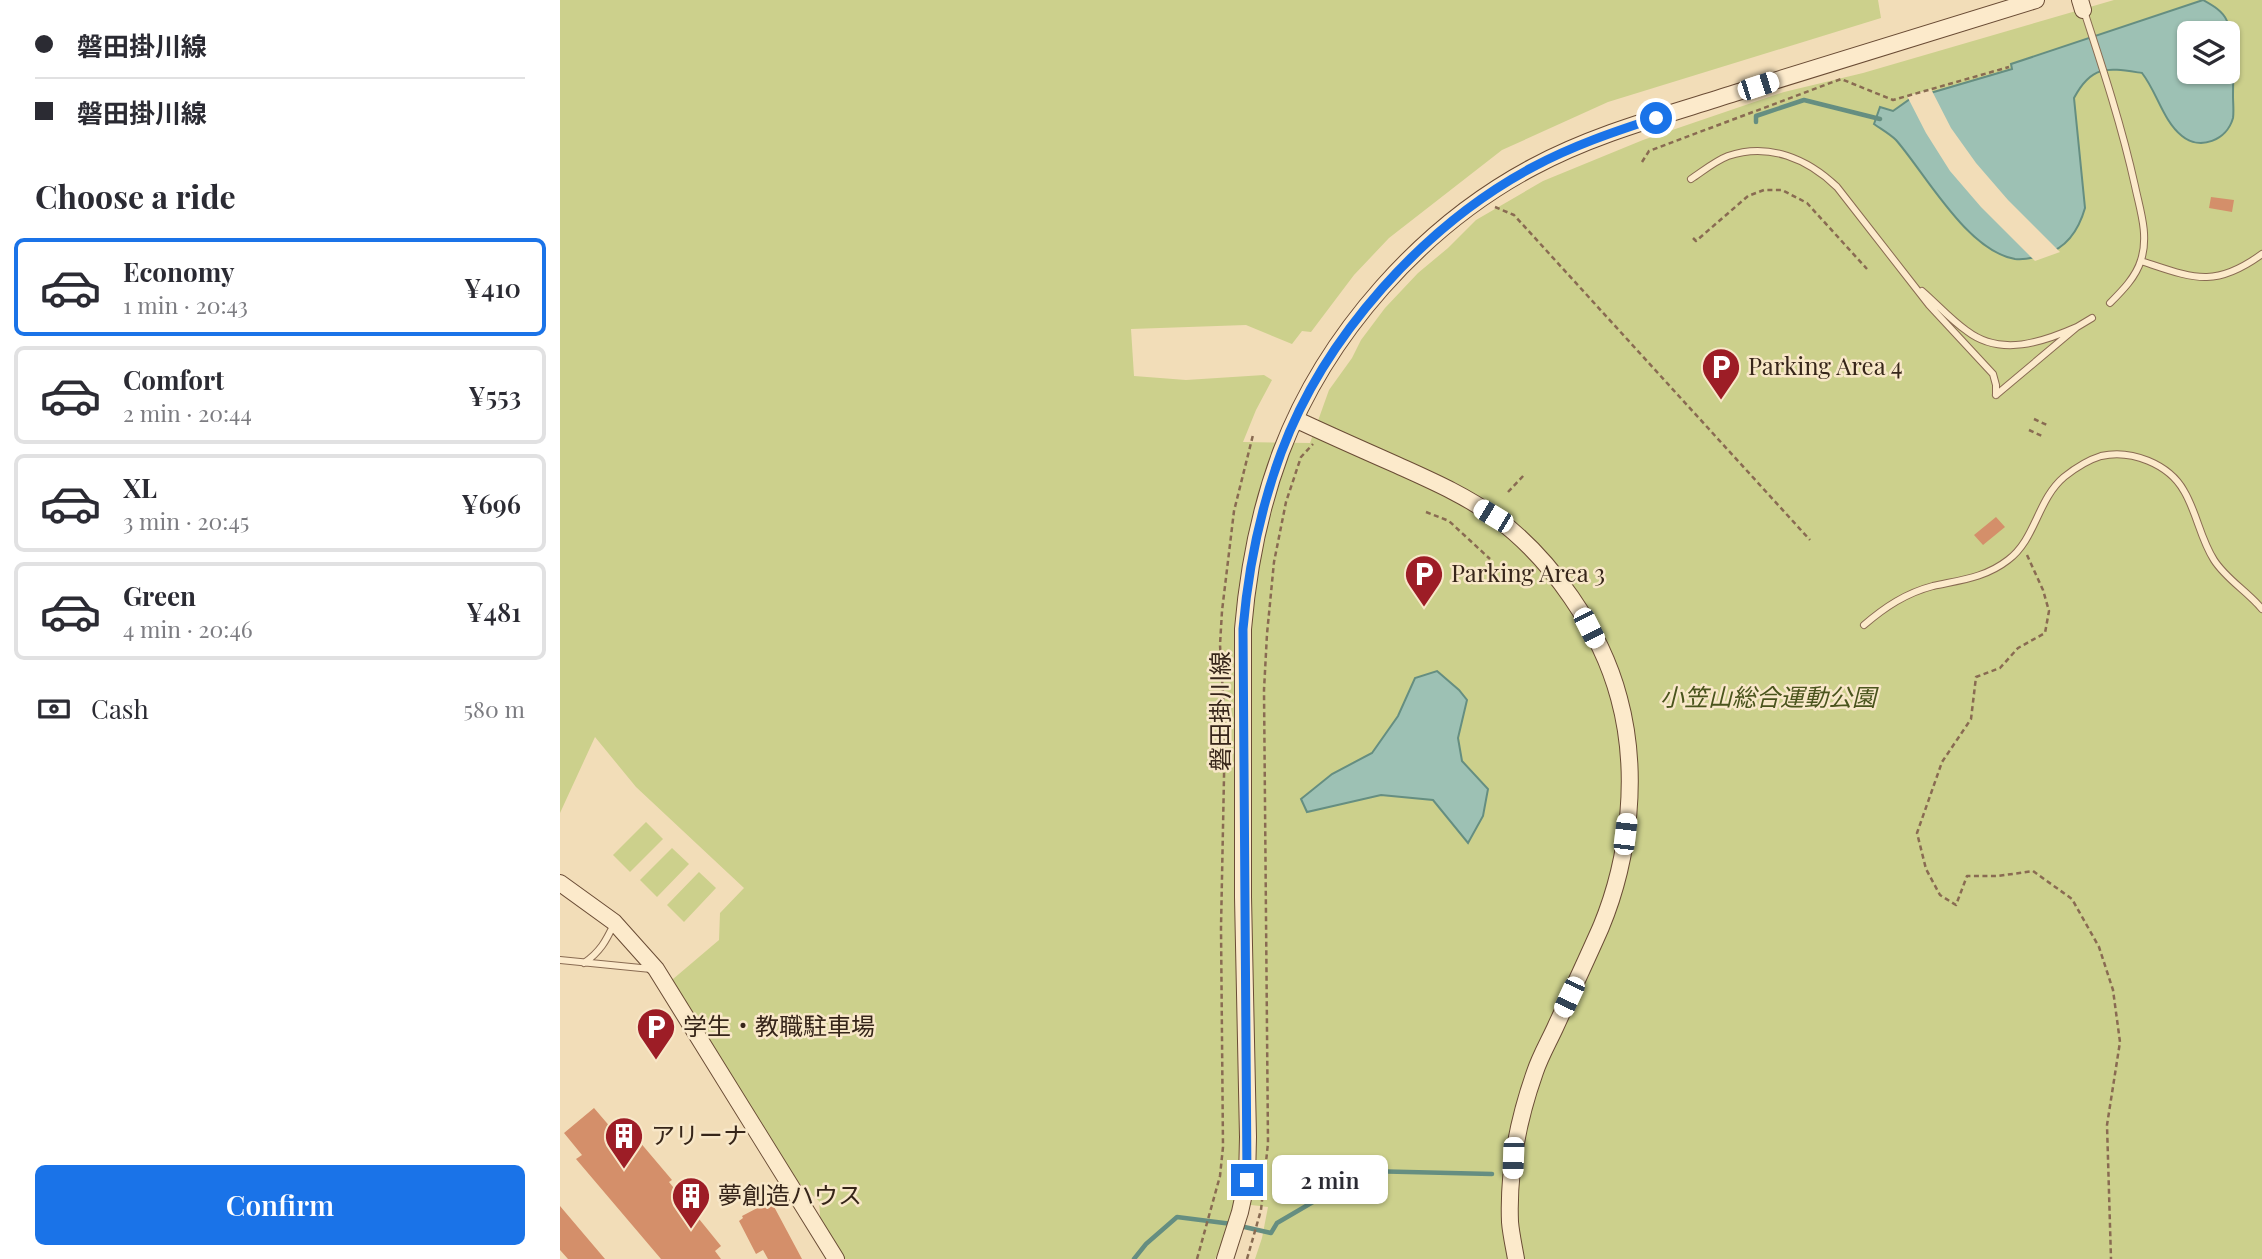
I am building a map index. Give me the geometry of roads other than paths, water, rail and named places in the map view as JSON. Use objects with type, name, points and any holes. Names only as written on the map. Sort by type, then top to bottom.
[{"type":"main road","name":"磐田掛川線","points":[[1225,1259],[1247,1180],[1243,897],[1243,629],[1246,593],[1266,500],[1281,452],[1312,387],[1339,344],[1363,311],[1415,253],[1444,227],[1524,172],[1605,134],[2036,0]]},
{"type":"main road","points":[[1295,419],[1446,487],[1514,532],[1547,565],[1570,596],[1599,648],[1619,697],[1629,773],[1623,852],[1602,925],[1536,1069],[1519,1124],[1513,1158],[1510,1224],[1516,1259]]},
{"type":"main road","points":[[560,883],[614,922],[656,969],[836,1259]]},
{"type":"lane","points":[[2082,5],[2129,158],[2145,235],[2141,261],[2127,286],[2110,303]]},
{"type":"lane","points":[[1691,179],[1726,157],[1744,152],[1766,150],[1807,163],[1838,187],[1913,282],[1967,331],[1986,341],[2008,345],[2030,344],[2077,327]]},
{"type":"lane","points":[[2141,261],[2197,278],[2224,276],[2243,268],[2262,254]]},
{"type":"lane","points":[[1913,282],[1929,305],[1993,374],[1996,395],[2077,327],[2092,318]]},
{"type":"lane","points":[[1864,625],[1896,600],[1934,586],[1992,571],[2023,545],[2031,534],[2049,493],[2065,477],[2100,457],[2126,455],[2141,458],[2163,468],[2178,482],[2187,495],[2206,545],[2220,568],[2262,609]]},
{"type":"lane","points":[[584,963],[604,944],[614,922]]},
{"type":"lane","points":[[560,960],[656,969]]},
{"type":"water","points":[[2203,0],[2223,14],[2227,21],[2177,21],[2177,84],[2233,84],[2233,118],[2230,126],[2219,137],[2197,143],[2175,130],[2142,73],[2110,70],[2094,74],[2087,79],[2074,98],[2085,208],[2079,223],[2072,236],[2054,251],[2015,259],[1997,253],[1964,227],[1896,140],[1874,124],[1880,107],[1893,111],[1910,99],[2012,69],[2011,64]]},
{"type":"water","points":[[1437,671],[1467,700],[1458,738],[1462,761],[1488,789],[1483,816],[1468,843],[1433,800],[1381,795],[1307,812],[1301,799],[1332,774],[1372,753],[1398,716],[1415,678]]},
{"type":"waterway","points":[[1756,122],[1756,116],[1804,100],[1880,119]]},
{"type":"waterway","points":[[1240,1226],[1271,1233],[1277,1223],[1366,1171],[1492,1174]]},
{"type":"waterway","points":[[1134,1259],[1146,1244],[1177,1217],[1232,1224]]},
{"type":"place","name":"Parking Area 4","points":[[1721,401]]},
{"type":"place","name":"Parking Area 3","points":[[1424,608]]},
{"type":"place","name":"学生・教職駐車場","points":[[656,1061]]},
{"type":"place","name":"アリーナ","points":[[624,1170]]},
{"type":"place","name":"夢創造ハウス","points":[[691,1230]]},
{"type":"park label","name":"小笠山総合運動公園","points":[[1768,698]]}]
